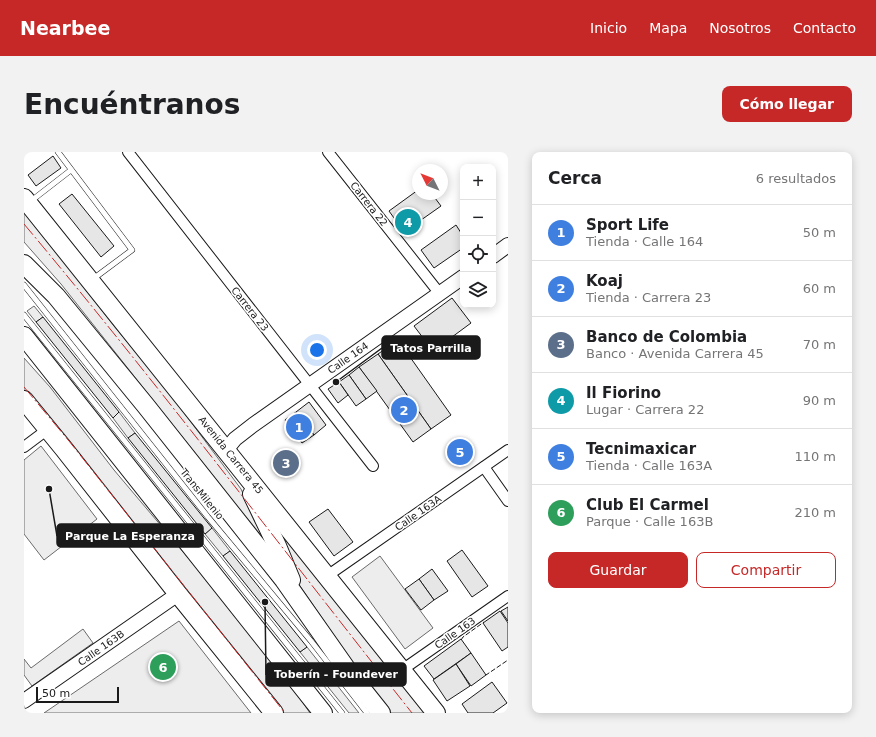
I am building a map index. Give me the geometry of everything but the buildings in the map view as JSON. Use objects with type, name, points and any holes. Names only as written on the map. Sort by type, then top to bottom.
[{"type":"highway","name":"Avenida Carrera 45","points":[[26,200],[436,713]]},
{"type":"highway","points":[[24,264],[74,316],[284,580],[350,674],[381,713]]},
{"type":"highway","points":[[24,336],[55,373],[323,713]]},
{"type":"highway","points":[[24,347],[55,373]]},
{"type":"highway","points":[[24,400],[274,713]]},
{"type":"highway","points":[[226,450],[256,500],[294,585],[311,617]]},
{"type":"main road","points":[[496,254],[508,245]]},
{"type":"main road","name":"Calle 164","points":[[226,450],[235,439],[253,425],[460,279]]},
{"type":"main road","name":"Calle 164","points":[[214,435],[230,434],[253,425]]},
{"type":"main road","name":"Calle 163B","points":[[26,695],[178,594]]},
{"type":"street","name":"Carrera 23","points":[[128,152],[373,466]]},
{"type":"street","name":"Carrera 22","points":[[328,152],[440,294]]},
{"type":"street","points":[[24,447],[48,429]]},
{"type":"street","name":"Calle 163A","points":[[328,576],[508,450]]},
{"type":"street","points":[[484,467],[508,501]]},
{"type":"street","name":"Calle 163","points":[[402,670],[508,596]]},
{"type":"lane","points":[[58,152],[132,250],[91,281]]},
{"type":"lane","points":[[26,200],[72,170]]},
{"type":"lane","name":"TransMilenio","points":[[24,285],[203,510],[311,641],[367,713]]},
{"type":"lane","points":[[24,315],[342,713]]},
{"type":"shaded area","points":[[24,211],[114,326],[167,390],[241,489],[254,518],[276,558],[218,482],[61,284],[24,242]]},
{"type":"shaded area","points":[[34,306],[43,317],[36,322],[27,311]]},
{"type":"shaded area","points":[[24,358],[50,387],[114,470],[206,579],[287,680],[310,713],[280,713],[24,390]]},
{"type":"shaded area","points":[[119,412],[135,433],[128,438],[113,418]]},
{"type":"shaded area","points":[[41,446],[97,519],[44,560],[24,534],[24,460]]},
{"type":"shaded area","points":[[276,522],[429,713],[391,713],[368,685],[298,583]]},
{"type":"shaded area","points":[[212,528],[230,551],[223,556],[205,534]]},
{"type":"shaded area","points":[[380,556],[433,628],[405,649],[352,577]]},
{"type":"shaded area","points":[[179,621],[251,713],[44,713]]},
{"type":"shaded area","points":[[83,629],[93,643],[32,686],[24,675],[24,659],[31,668]]},
{"type":"shaded area","points":[[307,647],[359,713],[349,713],[300,652]]},
{"type":"fence","points":[[461,640],[484,622]]},
{"type":"fence","points":[[486,674],[508,660]]},
{"type":"power","points":[[24,224],[172,406],[412,713]]},
{"type":"power","points":[[24,387],[69,441],[285,713]]},
{"type":"place","name":"Il Fiorino","points":[[408,222]]},
{"type":"place","name":"Tatos Parrilla","points":[[336,382]]},
{"type":"place","name":"Koaj","points":[[404,410]]},
{"type":"place","name":"Sport Life","points":[[299,427]]},
{"type":"place","name":"Tecnimaxicar","points":[[460,452]]},
{"type":"place","name":"Banco de Colombia","points":[[286,463]]},
{"type":"place","name":"Parque La Esperanza","points":[[49,489]]},
{"type":"place","name":"Toberín - Foundever","points":[[265,602]]},
{"type":"place","name":"Club El Carmel","points":[[163,667]]}]
